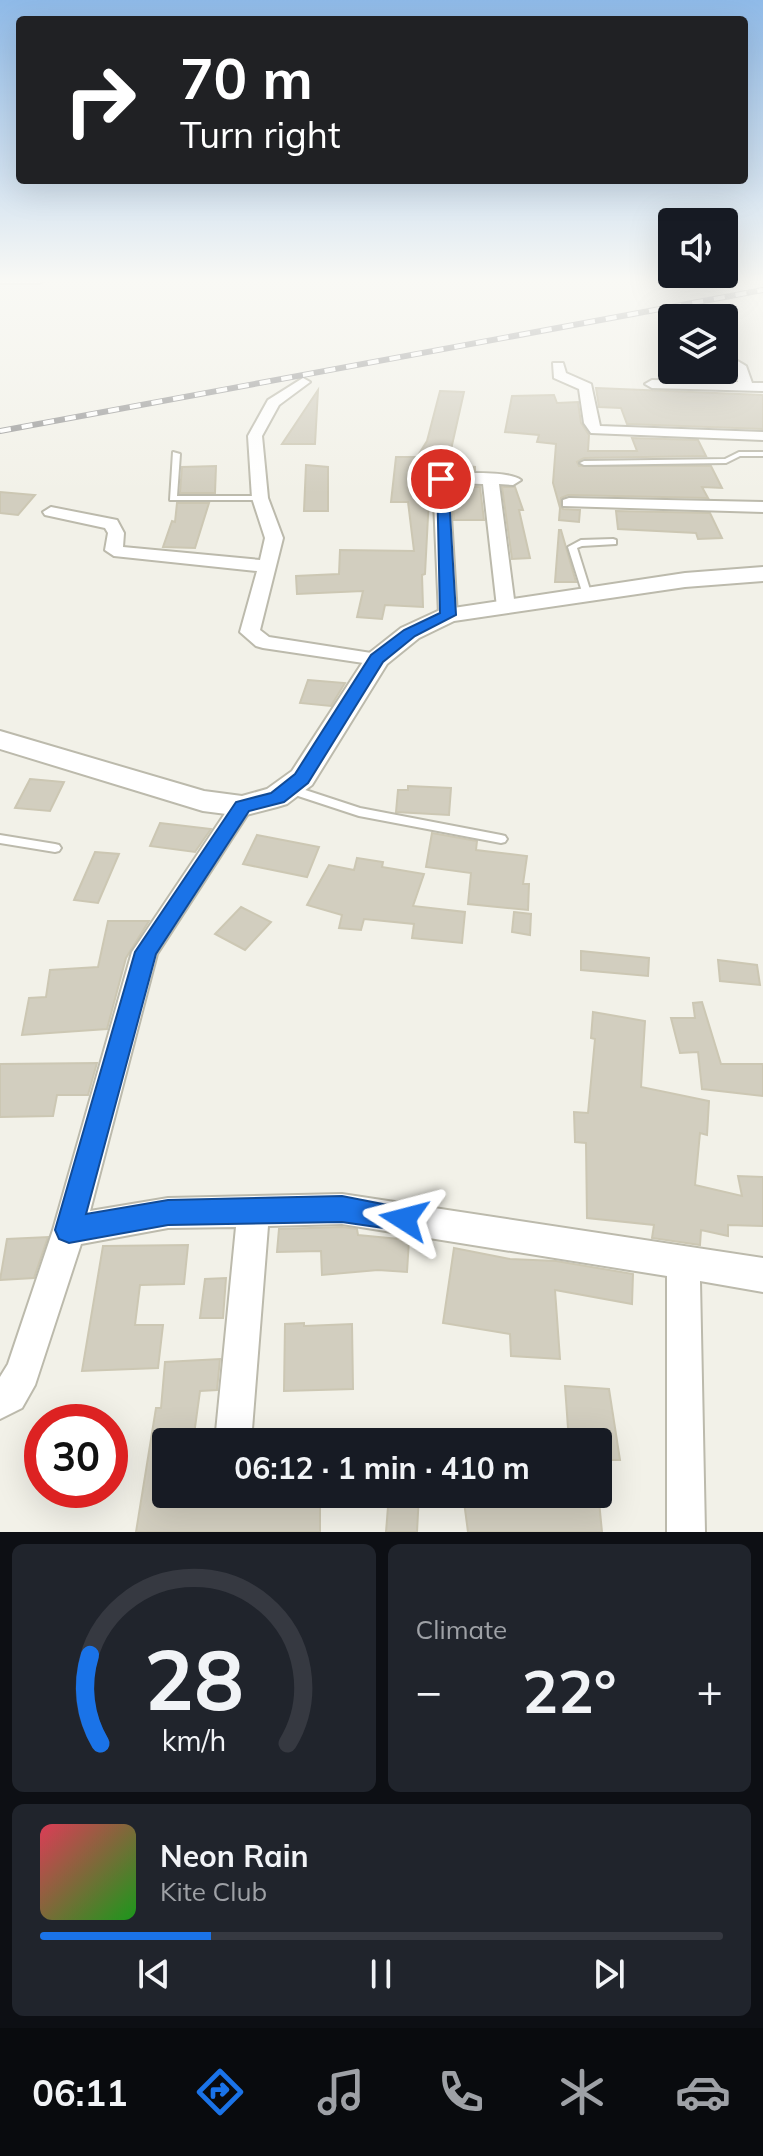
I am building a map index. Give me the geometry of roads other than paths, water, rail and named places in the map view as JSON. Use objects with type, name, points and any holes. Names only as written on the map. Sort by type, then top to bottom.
[{"type":"street","points":[[558,366],[559,375],[586,387],[591,423],[596,430],[763,436]]},
{"type":"street","points":[[738,366],[746,386]]},
{"type":"street","points":[[303,382],[273,403],[255,436],[260,498],[274,538],[249,628],[252,636],[263,642],[377,659]]},
{"type":"street","points":[[652,384],[763,387]]},
{"type":"street","points":[[448,615],[441,478],[513,480]]},
{"type":"street","points":[[490,478],[506,607]]},
{"type":"street","points":[[569,503],[763,507]]},
{"type":"street","points":[[51,512],[111,524],[116,533],[114,550],[120,552],[265,566]]},
{"type":"street","points":[[0,740],[203,801],[242,806],[277,797],[302,778],[377,659],[410,633],[448,615],[685,580],[763,574]]},
{"type":"street","points":[[0,1401],[9,1395],[23,1373],[69,1230],[145,952],[242,806]]},
{"type":"street","points":[[69,1230],[168,1213],[342,1209],[763,1275]]},
{"type":"street","points":[[234,1428],[253,1211]]},
{"type":"street","points":[[683,1262],[686,1532]]},
{"type":"lane","points":[[176,454],[171,489],[173,498],[260,498]]},
{"type":"lane","points":[[584,463],[726,461],[739,454],[763,454]]},
{"type":"lane","points":[[587,596],[572,547],[581,543],[613,542]]},
{"type":"lane","points":[[289,789],[371,815],[501,839]]},
{"type":"lane","points":[[0,839],[55,848]]},
{"type":"railway","points":[[0,431],[436,350]]}]
